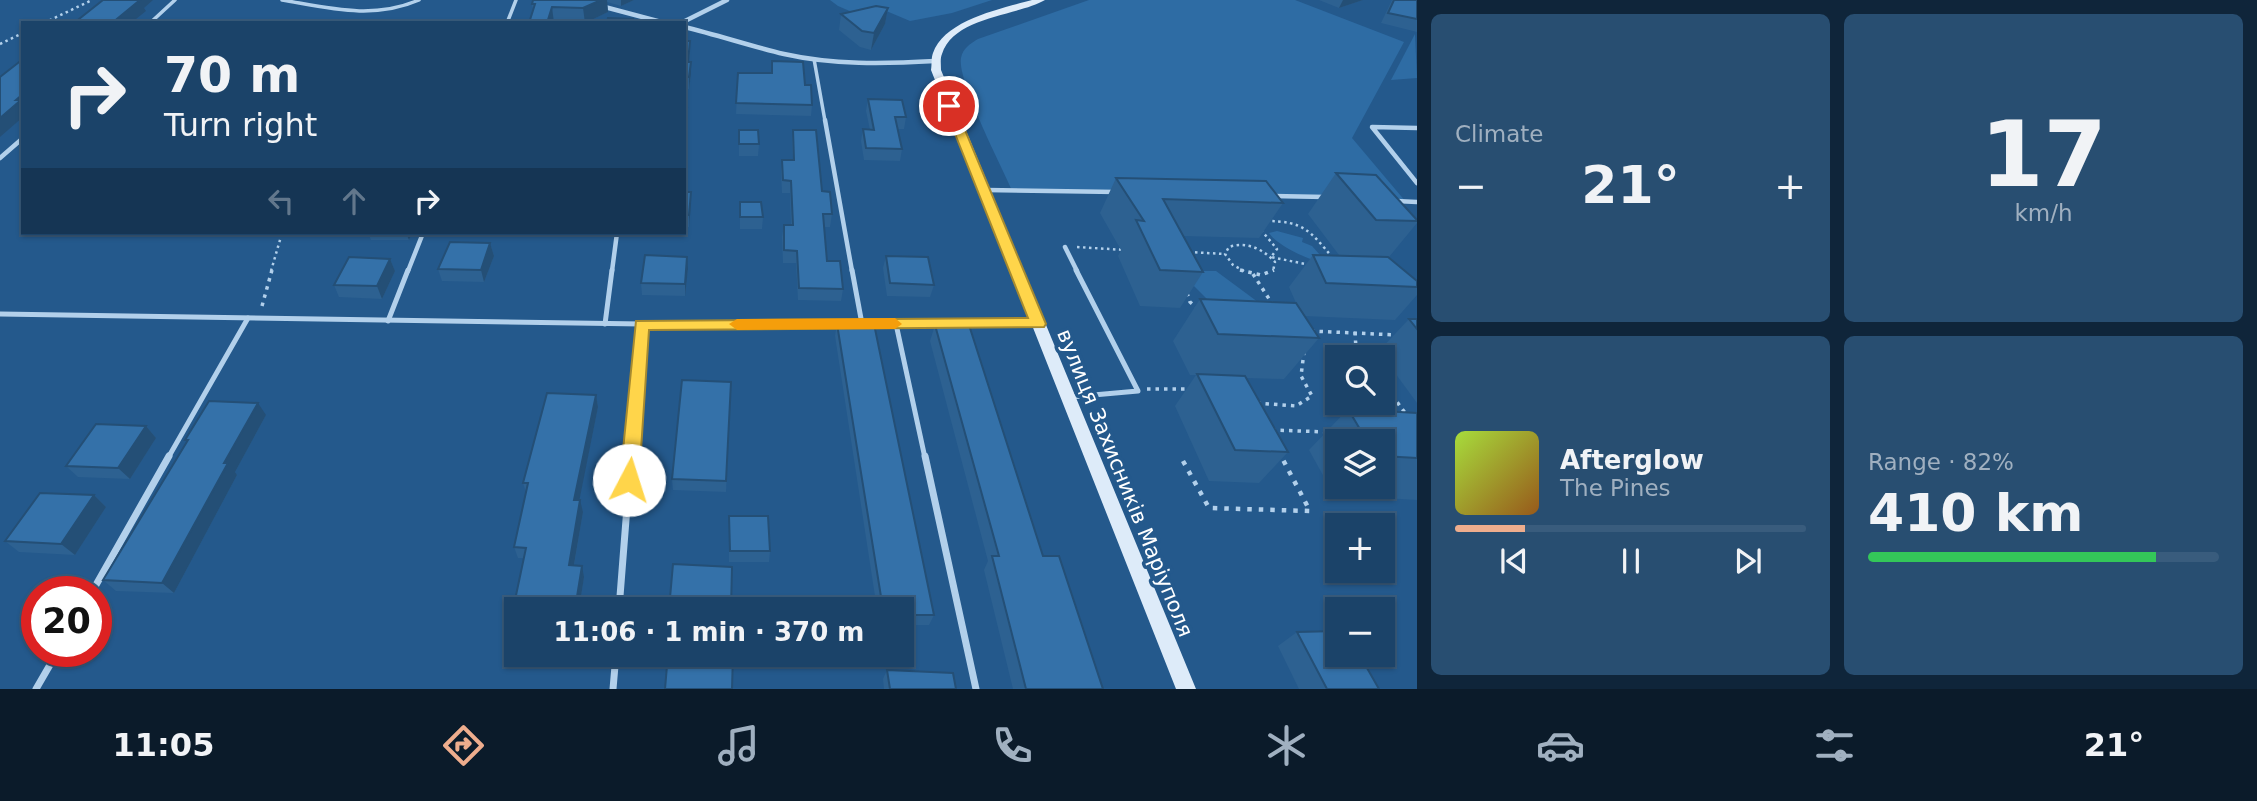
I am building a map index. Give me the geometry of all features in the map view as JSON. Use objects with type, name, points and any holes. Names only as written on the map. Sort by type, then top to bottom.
[{"type":"main road","points":[[935,61],[937,50],[944,39],[972,22],[1041,0]]},
{"type":"main road","name":"вулиця Захисників Маріуполя","points":[[935,61],[940,82],[1186,689]]},
{"type":"street","points":[[685,21],[727,0]]},
{"type":"street","points":[[591,3],[645,21]]},
{"type":"street","points":[[686,28],[748,45],[814,59],[878,65],[935,61]]},
{"type":"lane","points":[[152,21],[175,0]]},
{"type":"lane","points":[[282,0],[377,14],[402,9],[419,0]]},
{"type":"lane","points":[[508,21],[516,0]]},
{"type":"lane","points":[[814,59],[862,324]]},
{"type":"lane","points":[[1417,128],[1372,127],[1417,183]]},
{"type":"lane","points":[[0,158],[21,140]]},
{"type":"lane","points":[[984,190],[1127,193]]},
{"type":"lane","points":[[1263,196],[1331,198]]},
{"type":"lane","points":[[1393,201],[1417,202]]},
{"type":"lane","points":[[388,320],[422,235]]},
{"type":"lane","points":[[605,324],[617,235]]},
{"type":"lane","points":[[1065,247],[1138,391],[1068,397]]},
{"type":"lane","points":[[0,314],[605,324],[1038,324]]},
{"type":"lane","points":[[101,576],[248,318]]},
{"type":"lane","points":[[620,597],[642,324]]},
{"type":"lane","points":[[896,324],[976,689]]},
{"type":"lane","points":[[36,689],[49,667]]},
{"type":"lane","points":[[613,689],[615,667]]},
{"type":"path","points":[[48,21],[92,0]]},
{"type":"path","points":[[0,44],[21,34]]},
{"type":"path","points":[[1271,257],[1278,249],[1258,223],[1294,220],[1308,228],[1337,262]]},
{"type":"path","points":[[259,318],[281,235]]},
{"type":"path","points":[[1225,254],[1229,247],[1241,245],[1256,248],[1271,257],[1321,267]]},
{"type":"path","points":[[1065,247],[1134,250]]},
{"type":"path","points":[[1187,252],[1225,254],[1236,268],[1253,274],[1274,271],[1276,267],[1271,257]]},
{"type":"path","points":[[1253,274],[1275,308]]},
{"type":"path","points":[[1186,291],[1190,302],[1207,317]]},
{"type":"path","points":[[1303,331],[1405,335]]},
{"type":"path","points":[[1355,332],[1356,345]]},
{"type":"path","points":[[1256,411],[1250,402],[1296,405],[1312,396],[1301,376],[1304,352],[1297,342]]},
{"type":"path","points":[[1293,348],[1304,352]]},
{"type":"path","points":[[1147,389],[1194,389]]},
{"type":"path","points":[[1395,399],[1410,419]]},
{"type":"path","points":[[1273,441],[1267,429],[1325,432]]},
{"type":"path","points":[[1183,461],[1209,508],[1310,511],[1279,453]]},
{"type":"shaded area","points":[[830,0],[992,0],[952,13],[910,21],[884,10],[859,15]]},
{"type":"shaded area","points":[[1089,0],[1295,0],[1404,42],[1352,138],[1406,202],[1012,190],[972,103],[962,69],[962,55],[967,47],[978,39]]},
{"type":"shaded area","points":[[1415,34],[1417,78],[1391,80]]},
{"type":"shaded area","points":[[1277,231],[1303,238],[1302,242],[1312,246],[1320,255],[1318,262],[1284,246],[1269,233]]},
{"type":"shaded area","points":[[1198,271],[1216,271],[1266,308],[1208,300],[1192,284]]},
{"type":"building","points":[[103,0],[140,0],[114,21],[77,21]]},
{"type":"building","points":[[533,0],[601,0],[583,8],[552,7],[548,21],[530,21],[535,4],[532,4]]},
{"type":"building","points":[[1394,0],[1417,0],[1417,19],[1388,13]]},
{"type":"building","points":[[876,6],[888,8],[874,33],[862,31],[841,14]]},
{"type":"building","points":[[608,18],[633,19],[632,21],[607,21]]},
{"type":"building","points":[[686,41],[690,41],[689,77],[686,77]]},
{"type":"building","points":[[21,61],[21,96],[16,100],[21,100],[0,118],[0,77]]},
{"type":"building","points":[[772,61],[803,62],[805,85],[811,85],[812,105],[736,103],[738,73],[772,73]]},
{"type":"building","points":[[868,99],[902,100],[906,117],[895,117],[902,149],[866,148],[863,129],[874,130]]},
{"type":"building","points":[[739,130],[758,130],[759,144],[739,144]]},
{"type":"building","points":[[793,130],[816,130],[822,191],[830,192],[832,214],[823,214],[827,261],[840,261],[843,289],[799,288],[797,251],[784,250],[784,225],[793,225],[791,181],[783,180],[782,160],[794,160]]},
{"type":"building","points":[[1336,173],[1376,175],[1417,221],[1376,220]]},
{"type":"building","points":[[1116,178],[1266,181],[1283,203],[1163,199],[1203,272],[1160,270],[1136,220],[1144,221]]},
{"type":"building","points":[[686,192],[691,192],[689,215],[686,215]]},
{"type":"building","points":[[740,202],[761,202],[763,217],[740,217]]},
{"type":"building","points":[[450,242],[490,243],[481,270],[438,269]]},
{"type":"building","points":[[645,255],[687,257],[685,284],[641,283]]},
{"type":"building","points":[[1313,255],[1388,257],[1417,281],[1417,287],[1326,283]]},
{"type":"building","points":[[886,256],[928,257],[934,285],[890,283]]},
{"type":"building","points":[[349,257],[390,259],[377,286],[334,285]]},
{"type":"building","points":[[1200,299],[1296,303],[1319,338],[1218,334]]},
{"type":"building","points":[[1409,319],[1417,319],[1417,329]]},
{"type":"building","points":[[837,324],[874,324],[934,615],[914,615],[914,597],[881,597]]},
{"type":"building","points":[[935,325],[969,325],[1043,556],[1059,556],[1103,689],[1026,689],[992,556],[999,556]]},
{"type":"building","points":[[1197,374],[1245,376],[1288,452],[1235,450]]},
{"type":"building","points":[[682,380],[731,382],[726,481],[672,479]]},
{"type":"building","points":[[547,393],[596,395],[574,500],[580,500],[569,565],[582,566],[577,597],[516,597],[526,548],[514,547],[528,483],[523,483]]},
{"type":"building","points":[[209,401],[258,403],[162,583],[112,580],[112,576],[105,576],[188,440],[185,440]]},
{"type":"building","points":[[1417,413],[1417,458],[1395,457],[1395,429],[1360,429],[1352,415]]},
{"type":"building","points":[[96,424],[146,426],[118,468],[66,466]]},
{"type":"building","points":[[40,493],[94,495],[61,544],[5,541]]},
{"type":"building","points":[[729,516],[768,516],[770,551],[730,551]]},
{"type":"building","points":[[673,564],[732,567],[731,597],[670,597]]},
{"type":"building","points":[[1325,631],[1325,667],[1366,667],[1379,689],[1327,689],[1297,632]]},
{"type":"building","points":[[667,667],[733,667],[732,689],[665,689]]},
{"type":"building","points":[[887,670],[953,673],[956,689],[890,689]]},
{"type":"slow traffic","points":[[737,324],[895,324]]},
{"type":"route","points":[[629,480],[642,324],[1038,324],[949,106]]}]
